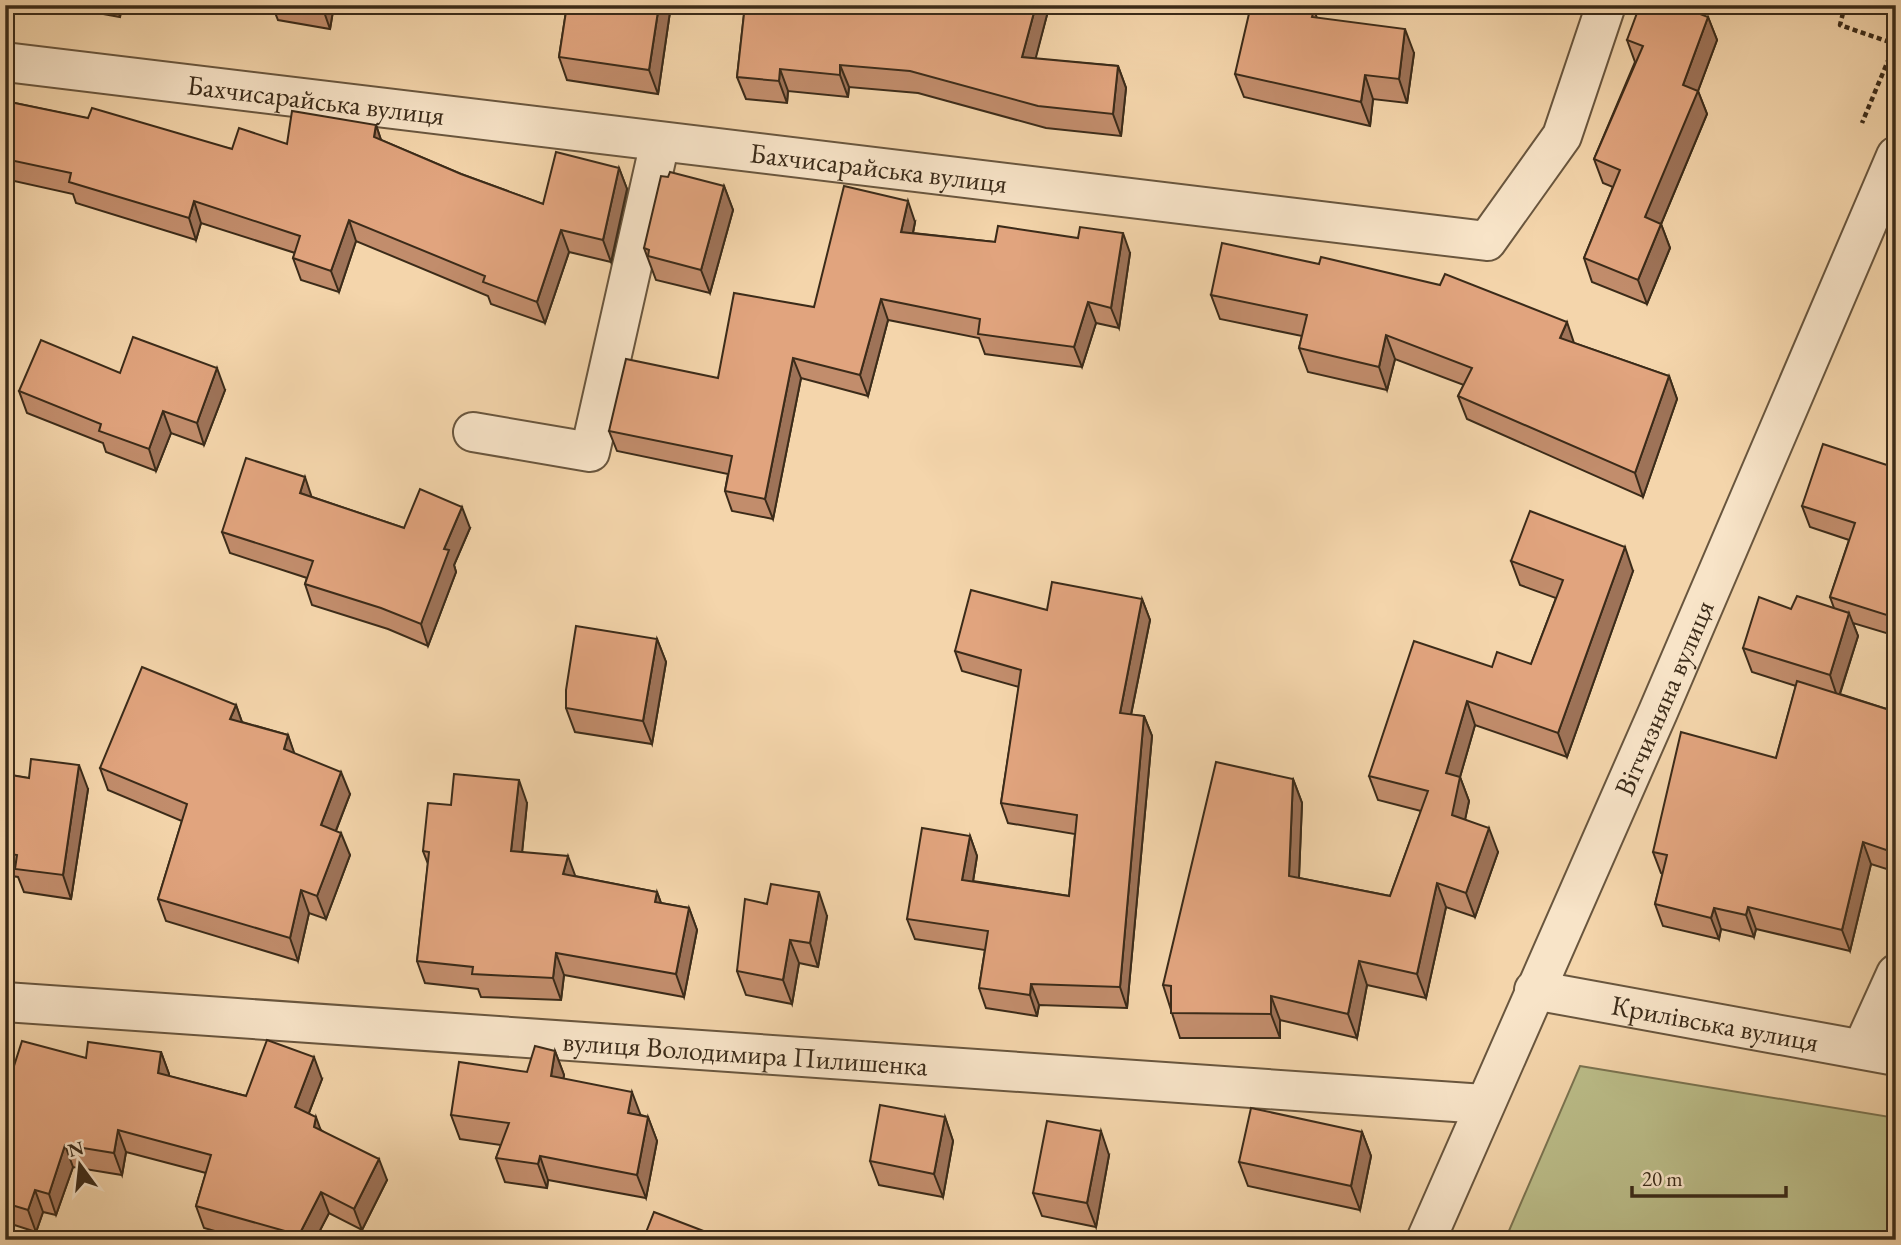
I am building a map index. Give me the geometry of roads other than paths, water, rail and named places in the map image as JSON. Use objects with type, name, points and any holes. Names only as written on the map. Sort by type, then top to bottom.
[{"type":"street","name":"Бахчисарайська вулиця","points":[[5,62],[1487,241],[1562,136],[1606,5]]},
{"type":"street","points":[[473,432],[590,452],[660,142]]},
{"type":"street","name":"Вітчизняна вулиця","points":[[1426,1240],[1658,712],[1896,156]]},
{"type":"street","points":[[1879,1052],[1896,974]]},
{"type":"street","name":"Крилівська вулиця","points":[[1534,990],[1879,1052]]},
{"type":"street","name":"вулиця Володимира Пилишенка","points":[[5,1002],[1484,1104]]}]
